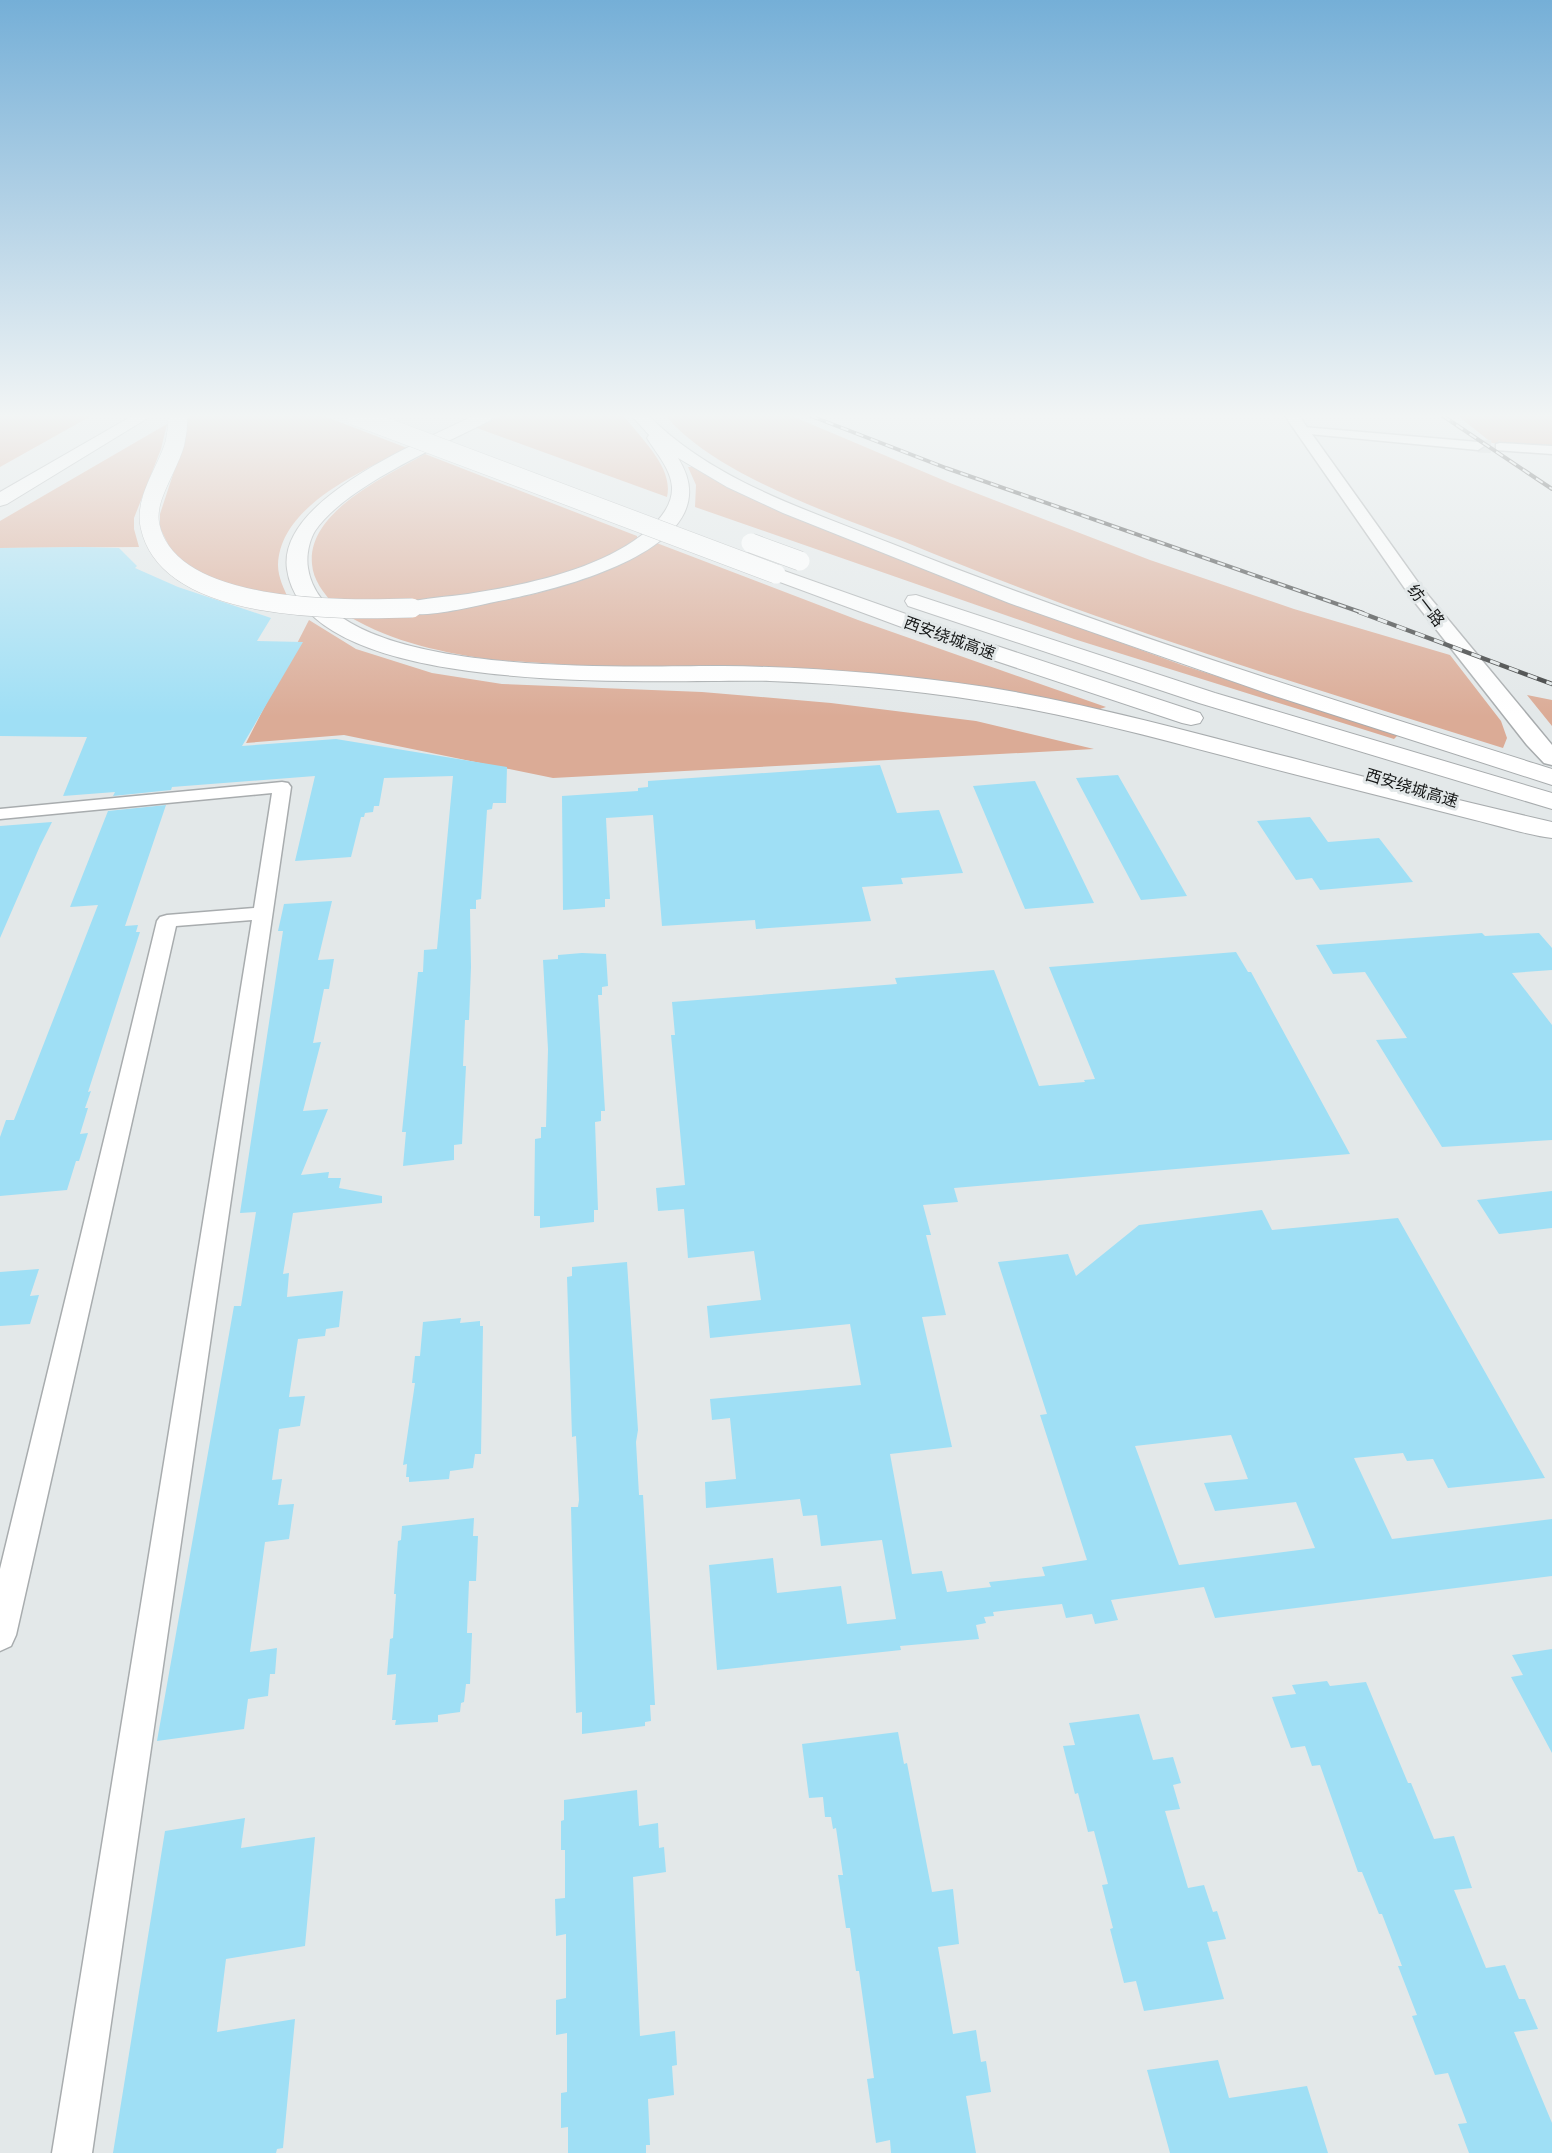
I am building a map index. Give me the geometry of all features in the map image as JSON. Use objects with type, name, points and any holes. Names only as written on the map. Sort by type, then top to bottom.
[{"type":"main road","points":[[150,516],[153,542],[158,551],[174,566],[206,584],[233,594],[274,603],[342,609],[412,608],[486,599],[552,584],[605,564],[650,538],[672,516]]},
{"type":"main road","points":[[317,516],[307,528],[297,559],[300,577],[308,596],[339,624],[390,647],[436,659],[475,665],[541,670],[812,677],[926,687],[1003,697],[1156,730],[1551,831]]},
{"type":"main road","name":"西安绕城高速","points":[[623,516],[988,651],[1182,715],[1551,831]]},
{"type":"main road","points":[[681,516],[688,519]]},
{"type":"main road","points":[[810,516],[929,565],[1161,650],[1549,770]]},
{"type":"main road","name":"西安绕城高速","points":[[733,536],[800,561],[1207,698],[1552,801]]},
{"type":"street","name":"纺一路","points":[[1363,516],[1416,592],[1535,740],[1549,770]]},
{"type":"street","points":[[0,814],[282,787],[72,2153]]},
{"type":"street","points":[[0,1635],[167,921],[262,913]]},
{"type":"shaded area","points":[[8,516],[135,516],[134,529],[139,547],[0,548],[0,521]]},
{"type":"shaded area","points":[[160,516],[301,516],[282,544],[278,565],[280,578],[289,600],[210,579],[173,554],[160,528]]},
{"type":"shaded area","points":[[332,516],[587,516],[637,536],[637,540],[612,555],[554,578],[455,600],[333,604],[314,575],[312,564],[314,545],[322,528]]},
{"type":"shaded area","points":[[722,516],[795,516],[974,589],[1182,665],[1398,735],[1394,739],[1074,639]]},
{"type":"shaded area","points":[[838,516],[1037,516],[1150,560],[1294,609],[1450,655],[1501,721],[1507,738],[1503,748],[1217,657],[1013,585]]},
{"type":"shaded area","points":[[654,542],[858,620],[1106,707],[1097,710],[1025,695],[495,660],[420,646],[383,633],[348,616],[468,606],[545,591],[582,579],[618,563]]},
{"type":"shaded area","points":[[309,620],[356,649],[432,673],[502,684],[702,692],[831,703],[976,721],[1094,749],[553,778],[344,735],[246,743]]},
{"type":"shaded area","points":[[1527,695],[1552,700],[1552,726]]},
{"type":"building","points":[[0,548],[119,548],[137,566],[135,568],[178,587],[271,618],[257,641],[303,642],[242,746],[336,739],[507,767],[506,803],[493,803],[492,809],[487,810],[481,899],[476,900],[476,909],[470,909],[471,967],[469,1020],[465,1020],[463,1066],[466,1066],[462,1144],[454,1145],[454,1160],[403,1166],[406,1132],[402,1132],[418,972],[423,972],[424,950],[437,949],[453,776],[384,778],[379,806],[374,806],[373,812],[365,813],[364,817],[361,817],[351,857],[295,861],[315,776],[172,787],[171,790],[113,796],[115,792],[63,796],[87,737],[0,736]]},
{"type":"building","points":[[880,765],[897,813],[939,810],[963,873],[901,878],[903,884],[862,887],[871,921],[756,929],[755,920],[662,926],[653,815],[606,818],[610,899],[605,899],[605,907],[563,910],[562,796],[638,791],[638,788],[648,787],[648,781]]},
{"type":"building","points":[[1118,775],[1187,896],[1141,900],[1076,778]]},
{"type":"building","points":[[1035,781],[1094,903],[1025,909],[973,786]]},
{"type":"building","points":[[166,805],[125,926],[138,925],[136,932],[140,932],[88,1092],[91,1091],[80,1134],[88,1133],[67,1190],[0,1196],[0,1137],[6,1120],[14,1120],[98,905],[70,907],[108,811]]},
{"type":"building","points":[[1310,817],[1328,842],[1379,838],[1413,882],[1320,890],[1312,878],[1296,880],[1257,821]]},
{"type":"building","points":[[52,822],[40,846],[0,938],[0,826]]},
{"type":"building","points":[[332,901],[318,960],[334,959],[329,989],[324,989],[313,1043],[321,1042],[303,1111],[328,1109],[301,1175],[329,1172],[328,1178],[341,1178],[339,1188],[382,1196],[382,1203],[293,1213],[283,1274],[289,1273],[287,1297],[343,1291],[339,1327],[326,1329],[325,1336],[298,1339],[289,1397],[305,1396],[300,1426],[279,1429],[272,1480],[282,1479],[278,1505],[294,1504],[289,1539],[265,1542],[250,1652],[277,1648],[275,1674],[270,1674],[268,1696],[248,1699],[244,1729],[157,1741],[234,1306],[241,1306],[256,1212],[240,1213],[283,931],[278,931],[284,904]]},
{"type":"building","points":[[1482,933],[1485,936],[1539,933],[1552,948],[1552,970],[1512,973],[1552,1025],[1552,1140],[1442,1147],[1376,1040],[1407,1038],[1365,972],[1333,974],[1316,945]]},
{"type":"building","points":[[1236,952],[1248,972],[1251,972],[1350,1154],[954,1188],[958,1202],[923,1205],[931,1235],[926,1235],[946,1315],[922,1317],[952,1447],[890,1454],[912,1574],[942,1571],[947,1592],[991,1587],[989,1582],[1045,1576],[1042,1567],[1087,1560],[1040,1415],[1047,1414],[998,1262],[1068,1254],[1076,1276],[1139,1225],[1262,1210],[1272,1230],[1398,1218],[1545,1478],[1448,1488],[1433,1459],[1407,1461],[1403,1453],[1354,1458],[1392,1539],[1552,1519],[1552,1576],[1215,1618],[1204,1587],[1111,1600],[1118,1620],[1095,1624],[1092,1614],[1066,1618],[1062,1604],[993,1612],[994,1616],[984,1617],[986,1623],[976,1625],[979,1639],[900,1646],[901,1650],[717,1670],[709,1565],[773,1558],[777,1593],[841,1586],[847,1624],[896,1619],[882,1540],[821,1546],[817,1515],[803,1516],[800,1499],[706,1508],[705,1482],[736,1479],[730,1418],[712,1420],[710,1399],[861,1385],[850,1324],[710,1338],[707,1306],[761,1300],[754,1251],[688,1258],[684,1209],[658,1211],[656,1188],[685,1185],[671,1035],[675,1035],[672,1002],[897,984],[895,978],[994,970],[1039,1086],[1095,1079],[1049,967]],"holes":[[[1231,1435],[1248,1479],[1204,1483],[1215,1511],[1296,1502],[1315,1548],[1179,1565],[1135,1446]]]},
{"type":"building","points":[[606,954],[608,986],[602,987],[602,995],[598,995],[605,1111],[601,1111],[601,1121],[595,1122],[598,1210],[594,1210],[594,1222],[540,1228],[540,1216],[534,1216],[535,1139],[541,1138],[541,1127],[546,1127],[548,1049],[543,960],[558,959],[558,955]]},
{"type":"building","points":[[1552,1191],[1552,1228],[1499,1234],[1477,1200]]},
{"type":"building","points":[[627,1262],[638,1430],[636,1442],[639,1495],[643,1495],[655,1705],[650,1705],[651,1721],[645,1722],[645,1726],[582,1734],[582,1712],[576,1713],[571,1507],[578,1507],[579,1500],[576,1436],[572,1437],[567,1277],[572,1276],[572,1267]]},
{"type":"building","points":[[39,1269],[30,1296],[39,1295],[30,1324],[0,1326],[0,1272]]},
{"type":"building","points":[[461,1318],[460,1323],[480,1321],[480,1326],[483,1326],[481,1454],[475,1454],[473,1468],[450,1471],[449,1479],[409,1482],[409,1477],[406,1477],[407,1464],[403,1465],[415,1383],[412,1383],[415,1356],[420,1356],[423,1322]]},
{"type":"building","points":[[474,1518],[473,1536],[478,1536],[476,1581],[469,1581],[467,1633],[472,1633],[470,1684],[466,1684],[464,1702],[461,1703],[460,1712],[438,1715],[438,1722],[395,1725],[396,1720],[392,1720],[396,1674],[387,1675],[390,1639],[393,1638],[398,1541],[401,1540],[402,1526]]},
{"type":"building","points":[[1552,1649],[1552,1753],[1511,1677],[1523,1675],[1512,1655]]},
{"type":"building","points":[[1327,1681],[1330,1686],[1366,1682],[1434,1839],[1454,1836],[1472,1888],[1454,1890],[1486,1968],[1505,1965],[1519,1999],[1525,1999],[1538,2029],[1514,2032],[1552,2123],[1552,2153],[1469,2153],[1458,2124],[1467,2123],[1448,2073],[1435,2075],[1412,2016],[1417,2015],[1398,1966],[1402,1966],[1382,1914],[1379,1914],[1362,1872],[1358,1872],[1320,1765],[1312,1766],[1305,1746],[1291,1748],[1272,1697],[1296,1694],[1292,1685]]},
{"type":"building","points":[[1139,1714],[1153,1760],[1173,1757],[1181,1783],[1173,1785],[1180,1809],[1165,1811],[1188,1888],[1204,1885],[1213,1912],[1217,1911],[1226,1939],[1207,1942],[1224,1999],[1144,2011],[1136,1981],[1124,1983],[1110,1929],[1113,1928],[1102,1885],[1108,1884],[1094,1831],[1088,1832],[1078,1793],[1075,1794],[1063,1746],[1075,1745],[1069,1723]]},
{"type":"building","points":[[898,1732],[904,1764],[907,1763],[932,1892],[953,1889],[959,1944],[938,1947],[953,2034],[976,2030],[981,2062],[986,2061],[991,2092],[966,2096],[976,2153],[891,2153],[890,2140],[876,2143],[867,2079],[874,2078],[859,1971],[856,1971],[850,1928],[846,1928],[838,1875],[843,1875],[836,1828],[833,1829],[831,1817],[825,1817],[823,1797],[809,1798],[802,1744]]},
{"type":"building","points":[[637,1790],[639,1826],[658,1823],[659,1848],[664,1847],[666,1872],[633,1877],[640,2036],[675,2031],[677,2065],[672,2066],[674,2095],[648,2099],[650,2145],[646,2145],[646,2153],[568,2153],[568,2127],[561,2128],[561,2093],[567,2092],[567,2033],[556,2035],[556,2000],[566,1998],[566,1934],[556,1936],[555,1899],[565,1898],[565,1850],[561,1850],[564,1800]]},
{"type":"building","points":[[245,1818],[241,1848],[315,1837],[305,1946],[226,1959],[217,2032],[295,2019],[283,2148],[277,2149],[276,2153],[113,2153],[165,1831]]},
{"type":"building","points":[[1218,2060],[1229,2098],[1307,2086],[1328,2153],[1170,2153],[1147,2070]]},
{"type":"railway","points":[[1085,516],[1363,613]]},
{"type":"railway","points":[[1359,612],[1552,684]]}]
